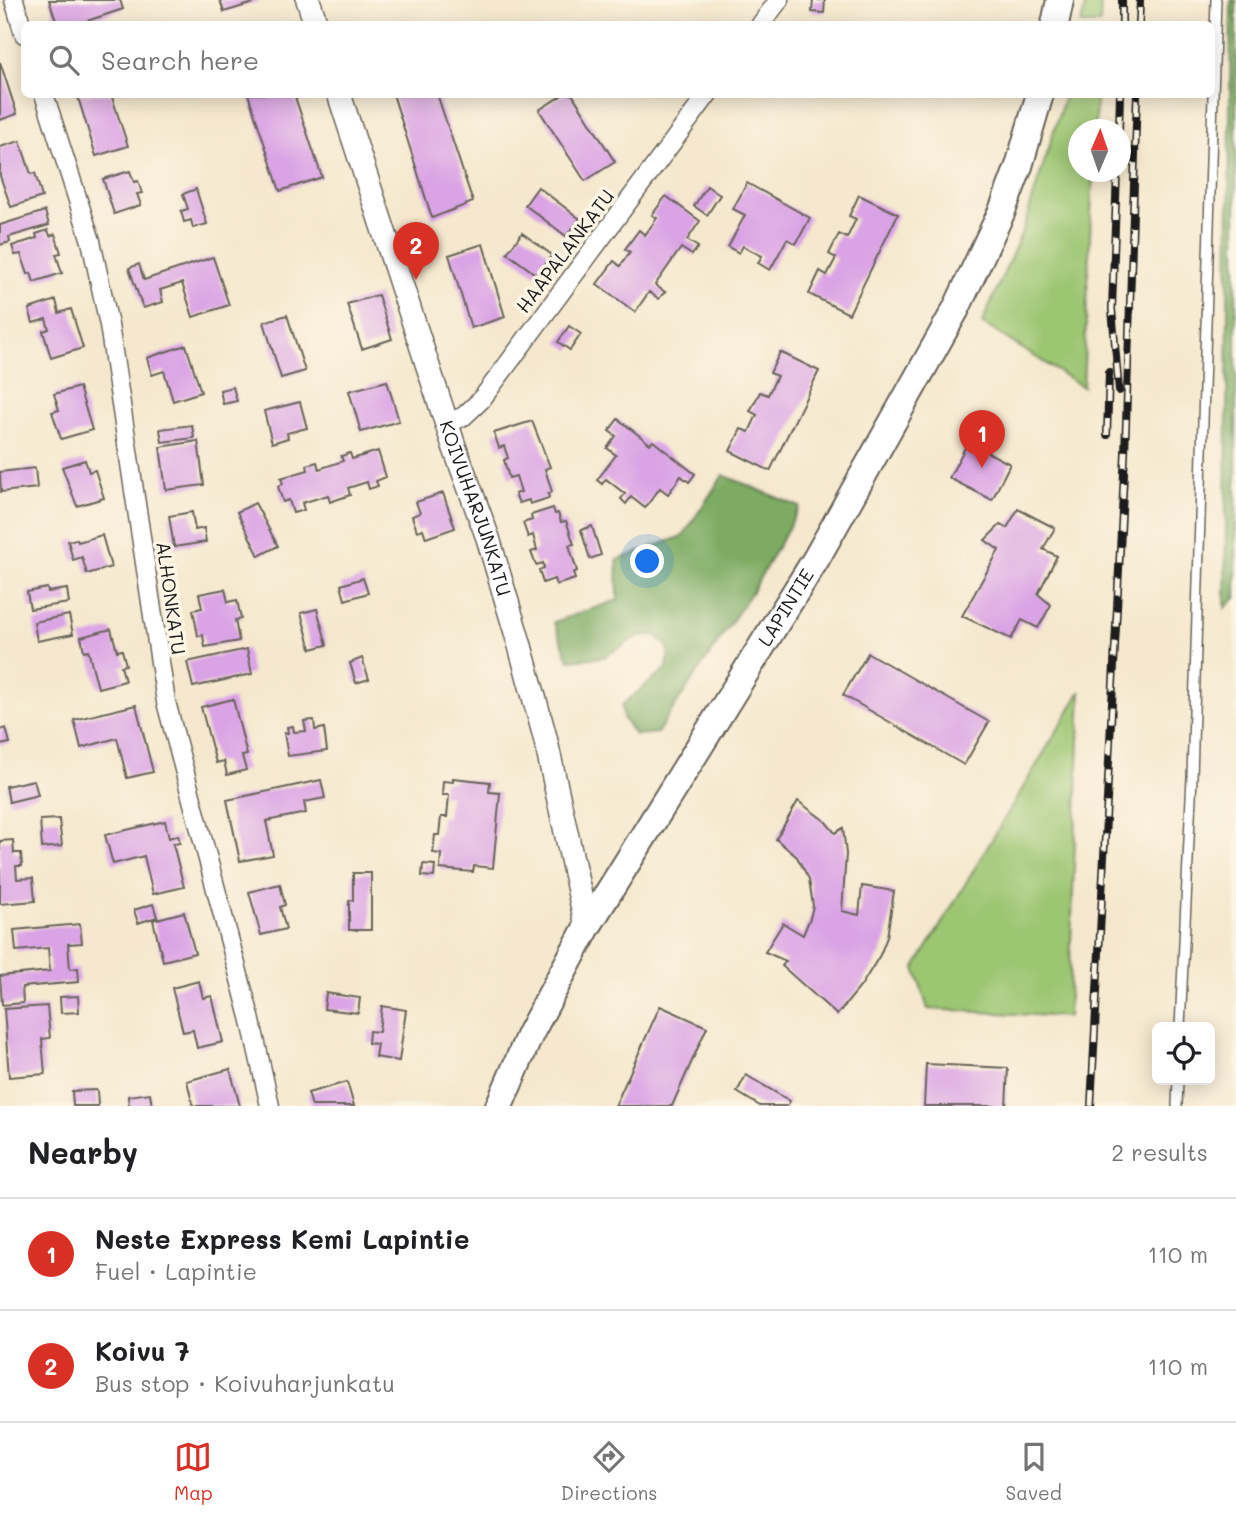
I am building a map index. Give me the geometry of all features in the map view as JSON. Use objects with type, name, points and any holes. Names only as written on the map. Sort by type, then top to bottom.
[{"type":"main road","points":[[1056,21],[1060,0]]},
{"type":"main road","name":"LAPINTIE","points":[[499,1106],[530,1034],[587,927],[816,559],[956,310],[991,236],[1019,166],[1039,98]]},
{"type":"street","points":[[14,0],[21,24]]},
{"type":"street","points":[[308,0],[315,21]]},
{"type":"street","points":[[763,21],[779,0]]},
{"type":"street","name":"ALHONKATU","points":[[45,98],[97,266],[109,325],[165,698],[250,1017],[270,1106]]},
{"type":"street","name":"KOIVUHARJUNKATU","points":[[340,98],[447,424],[488,538],[545,737],[587,927]]},
{"type":"street","name":"HAAPALANKATU","points":[[447,424],[464,416],[481,400],[705,98]]},
{"type":"lane","points":[[1215,32],[1216,0]]},
{"type":"lane","points":[[1180,1022],[1192,777],[1213,98]]},
{"type":"lane","points":[[1177,1106],[1178,1085]]},
{"type":"green space","points":[[1086,0],[1101,0],[1100,21],[1082,21]]},
{"type":"green space","points":[[1231,0],[1236,0],[1236,598],[1225,608]]},
{"type":"green space","points":[[1064,98],[1096,98],[1095,119],[1068,119],[1068,182],[1093,182],[1083,387],[982,323],[1024,227]]},
{"type":"green space","points":[[723,475],[800,507],[753,590],[657,733],[635,735],[623,718],[622,705],[667,668],[669,649],[656,635],[639,636],[604,657],[569,660],[554,622],[618,600],[617,560],[683,536]]},
{"type":"green space","points":[[1081,691],[1068,1017],[928,1009],[915,968]]},
{"type":"building","points":[[49,0],[120,0],[123,9],[87,21],[56,21]]},
{"type":"building","points":[[220,0],[259,0],[260,1],[224,12]]},
{"type":"building","points":[[813,0],[825,0],[824,13],[812,12]]},
{"type":"building","points":[[0,62],[17,114],[0,120]]},
{"type":"building","points":[[78,98],[112,98],[128,146],[96,156]]},
{"type":"building","points":[[249,98],[295,98],[322,177],[280,191]]},
{"type":"building","points":[[394,98],[438,98],[473,202],[432,218]]},
{"type":"building","points":[[558,98],[575,98],[615,162],[585,181],[539,110]]},
{"type":"building","points":[[20,141],[31,174],[35,173],[42,197],[11,207],[0,176],[0,147]]},
{"type":"building","points":[[130,171],[134,182],[138,181],[142,193],[137,194],[141,205],[114,214],[103,179]]},
{"type":"building","points":[[747,183],[810,218],[796,244],[787,239],[770,270],[758,263],[762,256],[743,246],[739,253],[728,247],[745,215],[733,209]]},
{"type":"building","points":[[707,186],[720,195],[707,215],[694,206]]},
{"type":"building","points":[[538,187],[580,219],[566,236],[525,205]]},
{"type":"building","points":[[196,189],[207,224],[193,228],[191,220],[184,222],[181,211],[188,209],[183,194]]},
{"type":"building","points":[[859,195],[898,214],[849,314],[809,294],[820,271],[827,275],[836,258],[829,254],[839,234],[847,238],[856,219],[849,216]]},
{"type":"building","points":[[666,196],[700,221],[687,240],[698,247],[692,255],[681,248],[655,285],[665,292],[659,299],[649,292],[635,312],[597,284],[614,261],[620,266],[630,252],[625,249],[639,230],[645,235],[657,218],[652,215]]},
{"type":"building","points":[[45,211],[49,225],[9,237],[10,242],[0,245],[0,225]]},
{"type":"building","points":[[48,230],[50,236],[55,234],[61,253],[56,254],[62,273],[34,282],[21,254],[15,255],[12,246],[37,238],[36,234]]},
{"type":"building","points":[[522,233],[552,255],[537,275],[507,253]]},
{"type":"building","points":[[483,244],[505,317],[471,328],[449,255]]},
{"type":"building","points":[[213,257],[229,305],[193,317],[182,283],[160,290],[163,302],[143,308],[129,268],[139,264],[144,280]]},
{"type":"building","points":[[378,295],[392,339],[362,349],[347,304]]},
{"type":"building","points":[[56,300],[59,313],[71,309],[83,348],[51,358],[43,331],[49,329],[46,319],[33,323],[29,309]]},
{"type":"building","points":[[287,315],[305,371],[281,378],[264,322]]},
{"type":"building","points":[[569,326],[581,334],[570,350],[558,342]]},
{"type":"building","points":[[186,345],[201,392],[173,401],[164,371],[152,375],[147,358]]},
{"type":"building","points":[[780,352],[819,371],[770,471],[730,451],[741,429],[749,432],[757,415],[750,411],[760,392],[768,395],[777,376],[770,373]]},
{"type":"building","points":[[387,381],[399,421],[361,432],[349,391]]},
{"type":"building","points":[[79,387],[92,430],[61,439],[52,412],[59,410],[54,394]]},
{"type":"building","points":[[233,387],[237,401],[223,404],[220,390]]},
{"type":"building","points":[[300,402],[307,428],[287,433],[288,438],[272,443],[264,411]]},
{"type":"building","points":[[618,419],[650,444],[653,441],[695,474],[689,482],[681,476],[668,494],[660,488],[645,508],[631,497],[626,504],[621,499],[625,494],[606,479],[602,484],[597,480],[616,455],[607,448],[616,436],[609,431]]},
{"type":"building","points":[[532,421],[550,467],[545,469],[552,492],[548,494],[549,498],[530,504],[529,500],[519,503],[515,494],[521,492],[516,476],[509,478],[504,460],[508,458],[504,446],[499,448],[494,433]]},
{"type":"building","points":[[192,425],[194,438],[162,442],[160,429]]},
{"type":"building","points":[[198,441],[204,485],[166,490],[160,447]]},
{"type":"building","points":[[968,442],[1010,464],[992,500],[949,478]]},
{"type":"building","points":[[378,451],[386,477],[376,481],[378,486],[369,489],[367,482],[348,488],[350,495],[330,502],[328,495],[302,503],[304,510],[293,513],[289,500],[283,502],[278,486],[283,484],[281,478],[308,470],[307,465],[317,462],[319,469],[343,461],[341,456],[350,453],[352,459]]},
{"type":"building","points":[[85,460],[89,472],[95,470],[104,498],[77,506],[62,467]]},
{"type":"building","points":[[35,468],[37,488],[1,492],[0,472]]},
{"type":"building","points":[[443,493],[455,528],[426,538],[423,529],[417,531],[412,516],[420,513],[416,502]]},
{"type":"building","points":[[255,503],[278,546],[259,556],[237,512]]},
{"type":"building","points":[[553,508],[561,522],[566,521],[574,544],[569,545],[577,571],[573,573],[575,579],[556,585],[554,579],[543,583],[539,570],[544,568],[543,563],[536,565],[531,552],[537,550],[533,535],[528,537],[523,523],[532,520],[531,515]]},
{"type":"building","points":[[1018,509],[1055,528],[1043,549],[1057,556],[1038,594],[1051,605],[1038,628],[1022,620],[1011,639],[962,616],[999,550],[985,540],[1000,525],[1007,528]]},
{"type":"building","points":[[192,512],[195,530],[204,528],[206,542],[174,547],[169,516]]},
{"type":"building","points":[[592,526],[601,555],[590,559],[581,530]]},
{"type":"building","points":[[102,535],[111,567],[87,574],[82,557],[73,560],[68,541],[77,539],[78,542]]},
{"type":"building","points":[[363,578],[368,593],[345,600],[341,585]]},
{"type":"building","points":[[47,588],[48,592],[67,589],[69,603],[30,609],[27,592]]},
{"type":"building","points":[[225,589],[228,602],[237,600],[241,619],[235,620],[239,641],[205,647],[203,635],[198,636],[193,610],[202,608],[199,594]]},
{"type":"building","points":[[317,609],[327,645],[311,649],[301,613]]},
{"type":"building","points":[[69,615],[73,634],[37,641],[34,622]]},
{"type":"building","points":[[111,629],[117,651],[122,650],[126,665],[121,666],[125,681],[98,688],[88,650],[84,651],[81,637]]},
{"type":"building","points":[[247,649],[252,674],[193,687],[187,662]]},
{"type":"building","points":[[868,653],[989,722],[964,765],[843,695]]},
{"type":"building","points":[[362,658],[369,679],[356,683],[350,663]]},
{"type":"building","points":[[233,699],[247,755],[242,756],[246,770],[227,775],[224,761],[216,763],[201,707]]},
{"type":"building","points":[[136,705],[153,772],[127,778],[117,738],[81,748],[74,720]]},
{"type":"building","points":[[314,720],[315,730],[324,728],[327,751],[288,756],[284,733],[288,733],[287,727],[293,726],[294,732],[306,731],[304,721]]},
{"type":"building","points":[[6,728],[10,743],[0,745],[0,730]]},
{"type":"building","points":[[453,778],[490,782],[489,792],[500,793],[493,868],[474,866],[473,872],[440,869],[441,854],[433,853],[435,835],[439,835],[441,817],[447,817],[449,795],[442,795],[443,781],[453,782]]},
{"type":"building","points":[[34,780],[38,795],[9,802],[6,786]]},
{"type":"building","points":[[321,780],[325,798],[304,802],[306,813],[266,821],[273,855],[240,861],[227,800]]},
{"type":"building","points":[[798,801],[825,821],[835,833],[843,828],[846,854],[842,911],[859,915],[862,886],[894,891],[887,937],[880,955],[861,986],[837,1015],[782,966],[786,961],[765,952],[783,923],[803,935],[813,906],[809,879],[797,857],[776,839]]},
{"type":"building","points":[[59,819],[62,846],[42,848],[40,820]]},
{"type":"building","points":[[165,821],[169,838],[178,835],[180,843],[173,844],[184,887],[153,894],[144,856],[113,864],[105,835]]},
{"type":"building","points":[[13,840],[14,853],[21,853],[22,866],[16,866],[17,879],[33,878],[35,901],[0,904],[0,841]]},
{"type":"building","points":[[423,864],[435,865],[434,877],[422,876]]},
{"type":"building","points":[[353,873],[371,873],[371,930],[349,930]]},
{"type":"building","points":[[280,884],[285,905],[280,907],[286,929],[261,935],[249,892]]},
{"type":"building","points":[[153,904],[157,917],[138,923],[134,910]]},
{"type":"building","points":[[184,912],[195,953],[163,961],[153,920]]},
{"type":"building","points":[[80,924],[82,943],[68,944],[70,969],[78,968],[79,982],[22,987],[23,1003],[2,1005],[0,976],[50,971],[48,948],[16,951],[14,930]]},
{"type":"building","points":[[199,981],[203,998],[212,996],[223,1042],[197,1048],[193,1030],[183,1032],[172,988]]},
{"type":"building","points":[[326,993],[360,998],[358,1013],[324,1009]]},
{"type":"building","points":[[78,996],[79,1012],[61,1013],[60,997]]},
{"type":"building","points":[[47,1006],[50,1038],[42,1039],[45,1074],[9,1077],[4,1009]]},
{"type":"building","points":[[382,1006],[406,1010],[399,1061],[375,1057],[377,1044],[368,1043],[369,1031],[379,1032]]},
{"type":"building","points":[[660,1006],[707,1027],[672,1106],[615,1106]]},
{"type":"building","points":[[926,1064],[1008,1068],[1006,1106],[924,1106]]},
{"type":"building","points":[[230,1069],[240,1106],[193,1106],[187,1081]]},
{"type":"building","points":[[746,1075],[790,1101],[787,1106],[760,1106],[737,1092]]},
{"type":"building","points":[[347,1082],[354,1106],[312,1106],[308,1093]]},
{"type":"building","points":[[97,1090],[98,1106],[73,1106],[72,1091]]},
{"type":"building","points":[[150,1093],[152,1106],[129,1106],[128,1096]]},
{"type":"railway","points":[[1122,0],[1122,21]]},
{"type":"railway","points":[[1139,21],[1140,0]]},
{"type":"railway","points":[[1119,119],[1120,98]]},
{"type":"railway","points":[[1091,1106],[1125,454],[1137,98]]},
{"type":"railway","points":[[1117,182],[1112,309],[1119,391]]},
{"type":"railway","points":[[1107,435],[1109,372]]},
{"type":"place","name":"Koivu 7","points":[[416,280]]},
{"type":"place","name":"Neste Express Kemi Lapintie","points":[[982,468]]}]
